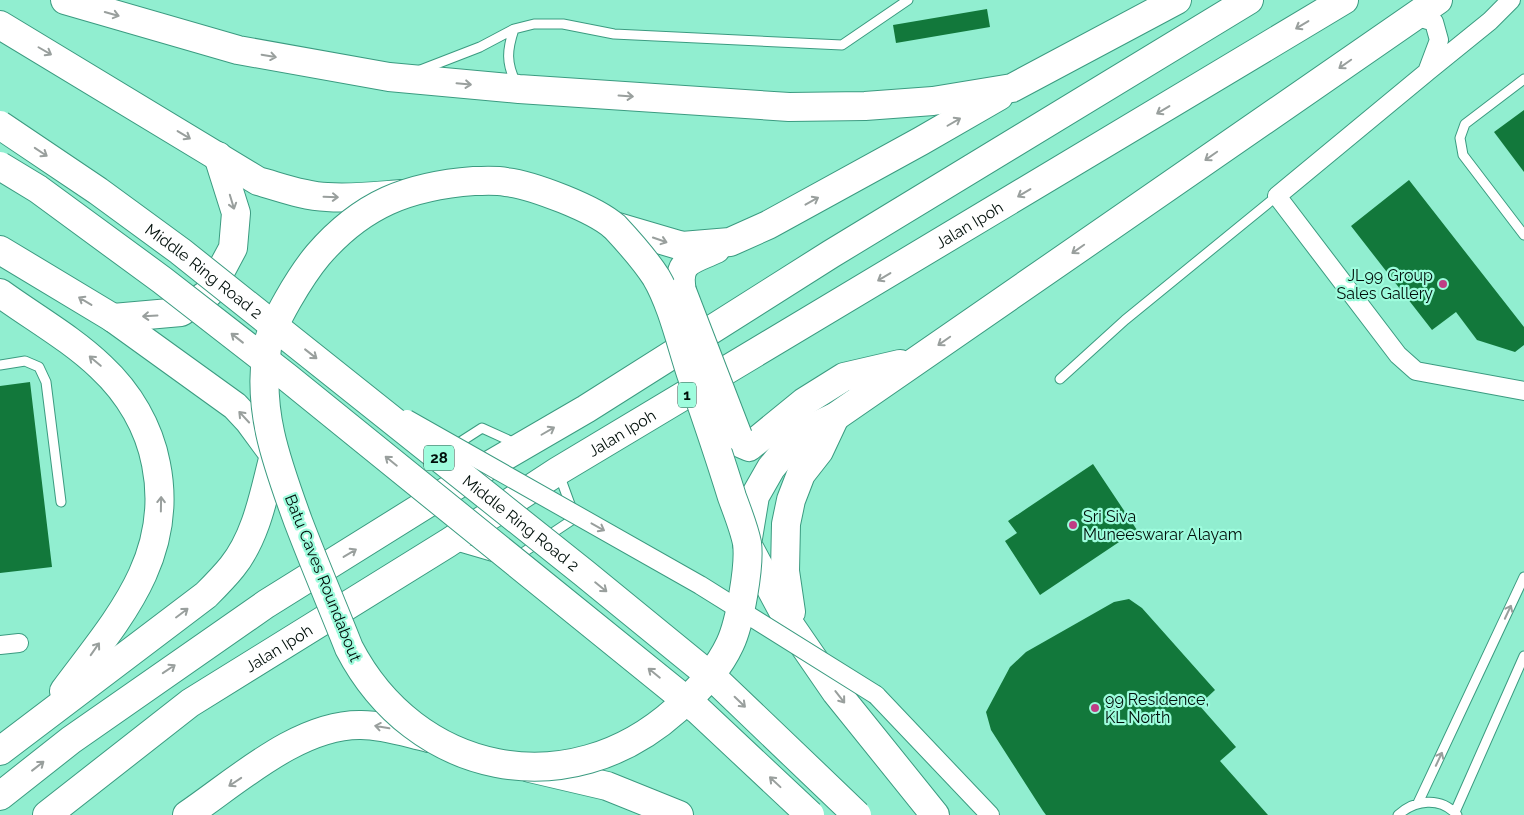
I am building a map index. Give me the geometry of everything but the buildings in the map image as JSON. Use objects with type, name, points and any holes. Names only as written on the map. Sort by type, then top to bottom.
[{"type":"highway","points":[[65,0],[238,50],[389,77],[519,89],[798,107],[865,106],[923,102],[1012,88]]},
{"type":"highway","points":[[916,360],[844,377],[804,402],[749,447],[742,444],[738,436],[682,291],[680,273],[683,266],[793,211],[921,142],[1012,88],[1177,0]]},
{"type":"highway","points":[[0,796],[71,740],[170,669],[266,604],[522,446],[586,409],[831,254],[1249,0]]},
{"type":"highway","name":"Jalan Ipoh","points":[[47,815],[190,703],[448,543],[558,471],[1344,0]]},
{"type":"highway","points":[[935,815],[836,692],[792,628],[747,544],[755,496],[770,468],[800,434],[834,417],[1438,0]]},
{"type":"highway","points":[[0,25],[258,181],[291,191],[326,197],[401,194]]},
{"type":"highway","name":"Middle Ring Road 2","points":[[0,125],[98,191],[180,251],[357,391],[720,684],[857,815]]},
{"type":"highway","points":[[113,318],[182,312],[209,293],[233,248],[236,213],[218,156]]},
{"type":"highway","name":"Middle Ring Road 2","points":[[0,166],[38,189],[162,280],[296,384],[698,710],[810,815]]},
{"type":"highway","name":"Batu Caves Roundabout","points":[[507,182],[583,207],[614,226],[656,278],[665,298],[716,444],[747,544],[739,618],[730,643],[704,684],[666,719],[640,737],[605,755],[567,765],[519,766],[474,758],[429,738],[391,706],[362,673],[346,639],[274,455],[265,400],[267,346],[288,300],[311,264],[327,245],[372,209],[401,194],[441,183],[507,182]]},
{"type":"highway","points":[[614,226],[682,246],[730,242]]},
{"type":"highway","points":[[0,250],[113,318],[234,406],[249,421],[274,455],[253,529],[233,566],[206,595],[0,751]]},
{"type":"highway","points":[[0,293],[86,354],[112,378],[143,422],[153,449],[160,482],[158,533],[144,574],[122,611],[45,716]]},
{"type":"highway","points":[[792,628],[785,571],[786,524],[791,500],[801,474],[819,450],[834,417]]},
{"type":"highway","points":[[187,815],[284,749],[314,733],[344,726],[362,725],[429,738]]},
{"type":"highway","points":[[519,766],[607,786],[679,815]]},
{"type":"street","points":[[1511,0],[1490,21],[1277,196],[1398,355],[1416,371],[1524,391]]},
{"type":"street","points":[[1414,16],[1434,22],[1439,40],[1427,72]]},
{"type":"street","points":[[357,391],[700,585],[876,695],[990,815]]},
{"type":"street","points":[[0,645],[19,642]]},
{"type":"lane","points":[[389,77],[421,70],[480,47],[514,29],[534,24],[562,24],[614,34],[842,45],[908,0]]},
{"type":"lane","points":[[514,29],[508,46],[507,60],[519,89]]},
{"type":"lane","points":[[1524,79],[1465,124],[1460,138],[1463,155],[1524,235]]},
{"type":"lane","points":[[1060,379],[1125,320],[1277,196]]},
{"type":"lane","points":[[0,365],[25,360],[39,367],[46,382],[61,502]]},
{"type":"lane","points":[[433,461],[482,428],[522,446]]},
{"type":"lane","points":[[448,543],[510,562],[575,518],[558,471]]},
{"type":"lane","points":[[416,472],[419,509]]},
{"type":"lane","points":[[1418,803],[1524,577]]},
{"type":"lane","points":[[1398,815],[1418,803],[1431,802],[1443,805],[1456,814],[1524,656]]},
{"type":"place","name":"JL99 Group Sales Gallery","points":[[1443,284]]},
{"type":"place","name":"Sri Siva Muneeswarar Alayam","points":[[1073,525]]},
{"type":"place","name":"99 Residence, KL North","points":[[1095,708]]}]
